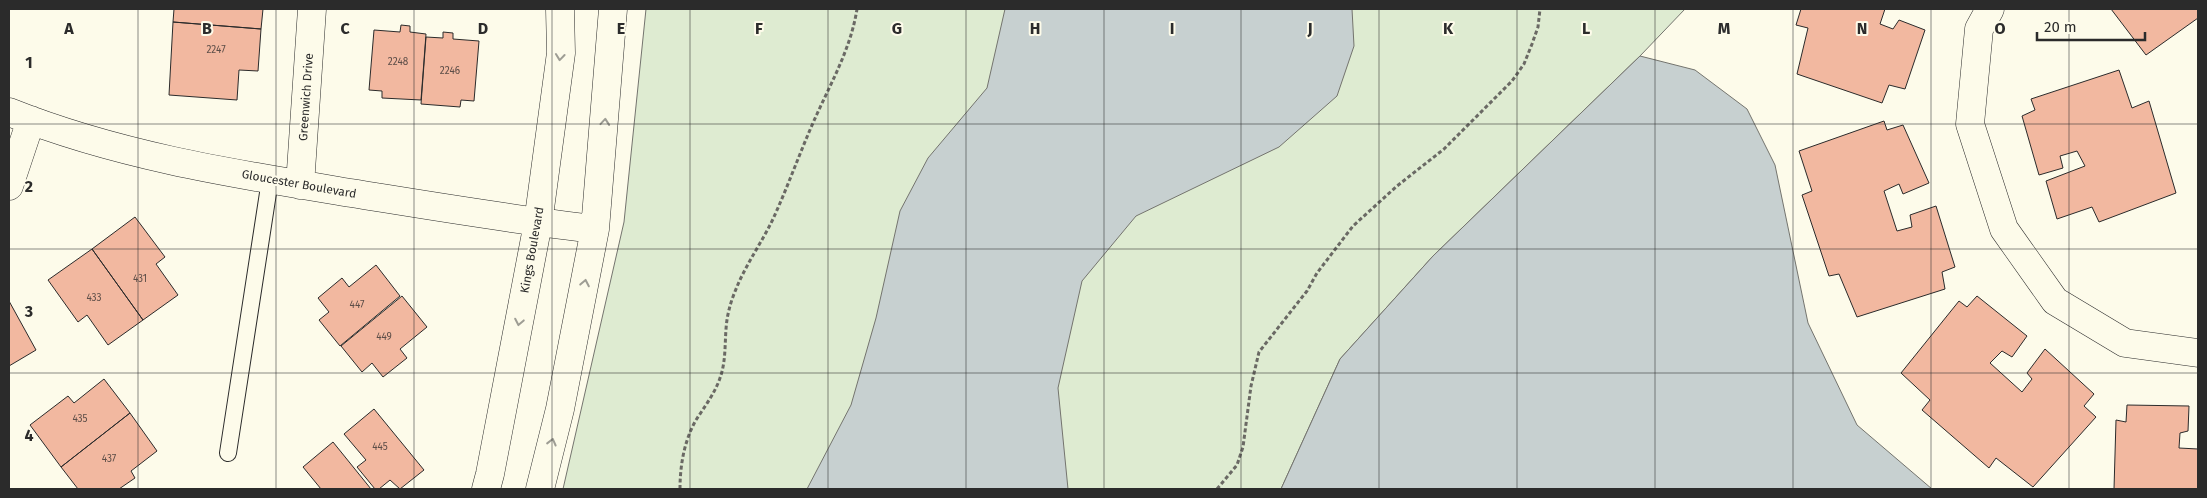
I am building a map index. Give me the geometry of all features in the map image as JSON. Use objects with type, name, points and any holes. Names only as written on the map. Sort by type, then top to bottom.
[{"type":"street","name":"Greenwich Drive","points":[[300,185],[312,9]]},
{"type":"street","name":"Kings Boulevard","points":[[486,489],[538,223],[561,53],[560,9]]},
{"type":"street","points":[[540,489],[560,409],[595,229],[613,9]]},
{"type":"street","points":[[1990,9],[1979,30],[1970,124],[2004,229],[2055,301],[2125,343],[2198,353]]},
{"type":"street","name":"Gloucester Boulevard","points":[[20,116],[148,157],[300,185],[538,223],[595,229]]},
{"type":"street","points":[[9,186],[20,116]]},
{"type":"lane","points":[[228,453],[270,180]]},
{"type":"path","points":[[680,489],[680,467],[686,445],[720,378],[726,351],[728,312],[732,300],[749,262],[762,242],[776,213],[817,114],[839,70],[855,23],[857,9]]},
{"type":"path","points":[[1216,489],[1237,465],[1243,447],[1254,370],[1260,352],[1281,322],[1307,291],[1317,273],[1353,226],[1397,186],[1444,149],[1512,81],[1524,64],[1532,44],[1538,27],[1540,9]]},
{"type":"green space","points":[[646,9],[1685,9],[1640,56],[1433,256],[1340,359],[1281,489],[563,489],[624,222]]},
{"type":"shaded area","points":[[1005,9],[1352,9],[1354,46],[1337,96],[1279,147],[1136,216],[1082,281],[1058,388],[1068,489],[807,489],[851,405],[876,318],[900,211],[928,158],[987,88]]},
{"type":"shaded area","points":[[1640,56],[1695,70],[1747,109],[1775,165],[1808,323],[1857,425],[1932,489],[1281,489],[1340,359],[1433,256]]},
{"type":"building","points":[[174,9],[263,9],[261,29],[173,22]]},
{"type":"building","points":[[1801,9],[1885,9],[1880,24],[1893,29],[1899,20],[1925,30],[1905,89],[1889,85],[1882,103],[1797,74],[1808,28],[1796,25]]},
{"type":"building","points":[[2111,9],[2198,9],[2198,18],[2146,55]]},
{"type":"building","points":[[173,22],[261,29],[258,71],[239,70],[237,100],[169,95]]},
{"type":"building","points":[[401,25],[410,26],[410,32],[426,34],[421,100],[382,98],[382,91],[369,90],[374,30],[400,32]]},
{"type":"building","points":[[443,32],[453,33],[453,39],[479,41],[474,101],[461,100],[460,107],[421,104],[426,37],[443,38]]},
{"type":"building","points":[[2119,70],[2132,108],[2149,101],[2176,193],[2099,222],[2092,207],[2057,219],[2046,181],[2085,166],[2077,151],[2060,156],[2063,168],[2039,175],[2022,116],[2035,110],[2031,99]]},
{"type":"building","points":[[1884,121],[1887,130],[1903,125],[1929,183],[1903,194],[1899,184],[1884,191],[1897,231],[1912,227],[1910,215],[1936,206],[1955,267],[1942,272],[1945,289],[1857,317],[1839,274],[1829,276],[1802,195],[1812,191],[1799,151]]},
{"type":"building","points":[[135,217],[165,257],[156,264],[178,295],[143,320],[92,249]]},
{"type":"building","points":[[92,249],[143,320],[108,345],[87,315],[78,322],[48,280]]},
{"type":"building","points":[[376,265],[400,296],[340,346],[319,320],[329,312],[318,298],[342,278],[349,287]]},
{"type":"building","points":[[402,296],[427,327],[400,349],[407,358],[383,377],[372,363],[362,372],[341,346]]},
{"type":"building","points":[[1977,296],[2027,336],[2012,357],[2002,351],[1990,363],[2022,392],[2032,379],[2027,373],[2045,349],[2094,394],[2084,406],[2096,417],[2033,487],[1996,458],[1989,468],[1922,410],[1930,400],[1901,373],[1959,301],[1967,307]]},
{"type":"building","points":[[9,301],[36,350],[9,366]]},
{"type":"building","points":[[104,379],[130,413],[61,467],[30,425],[68,396],[74,403]]},
{"type":"building","points":[[2127,405],[2189,406],[2188,431],[2180,433],[2179,448],[2198,449],[2198,489],[2114,489],[2116,420],[2126,422]]},
{"type":"building","points":[[374,409],[424,470],[400,489],[390,480],[379,489],[375,489],[357,467],[366,460],[344,434]]},
{"type":"building","points":[[130,413],[157,451],[131,471],[135,478],[119,489],[78,489],[61,467]]},
{"type":"building","points":[[333,442],[371,489],[321,489],[303,467]]}]
